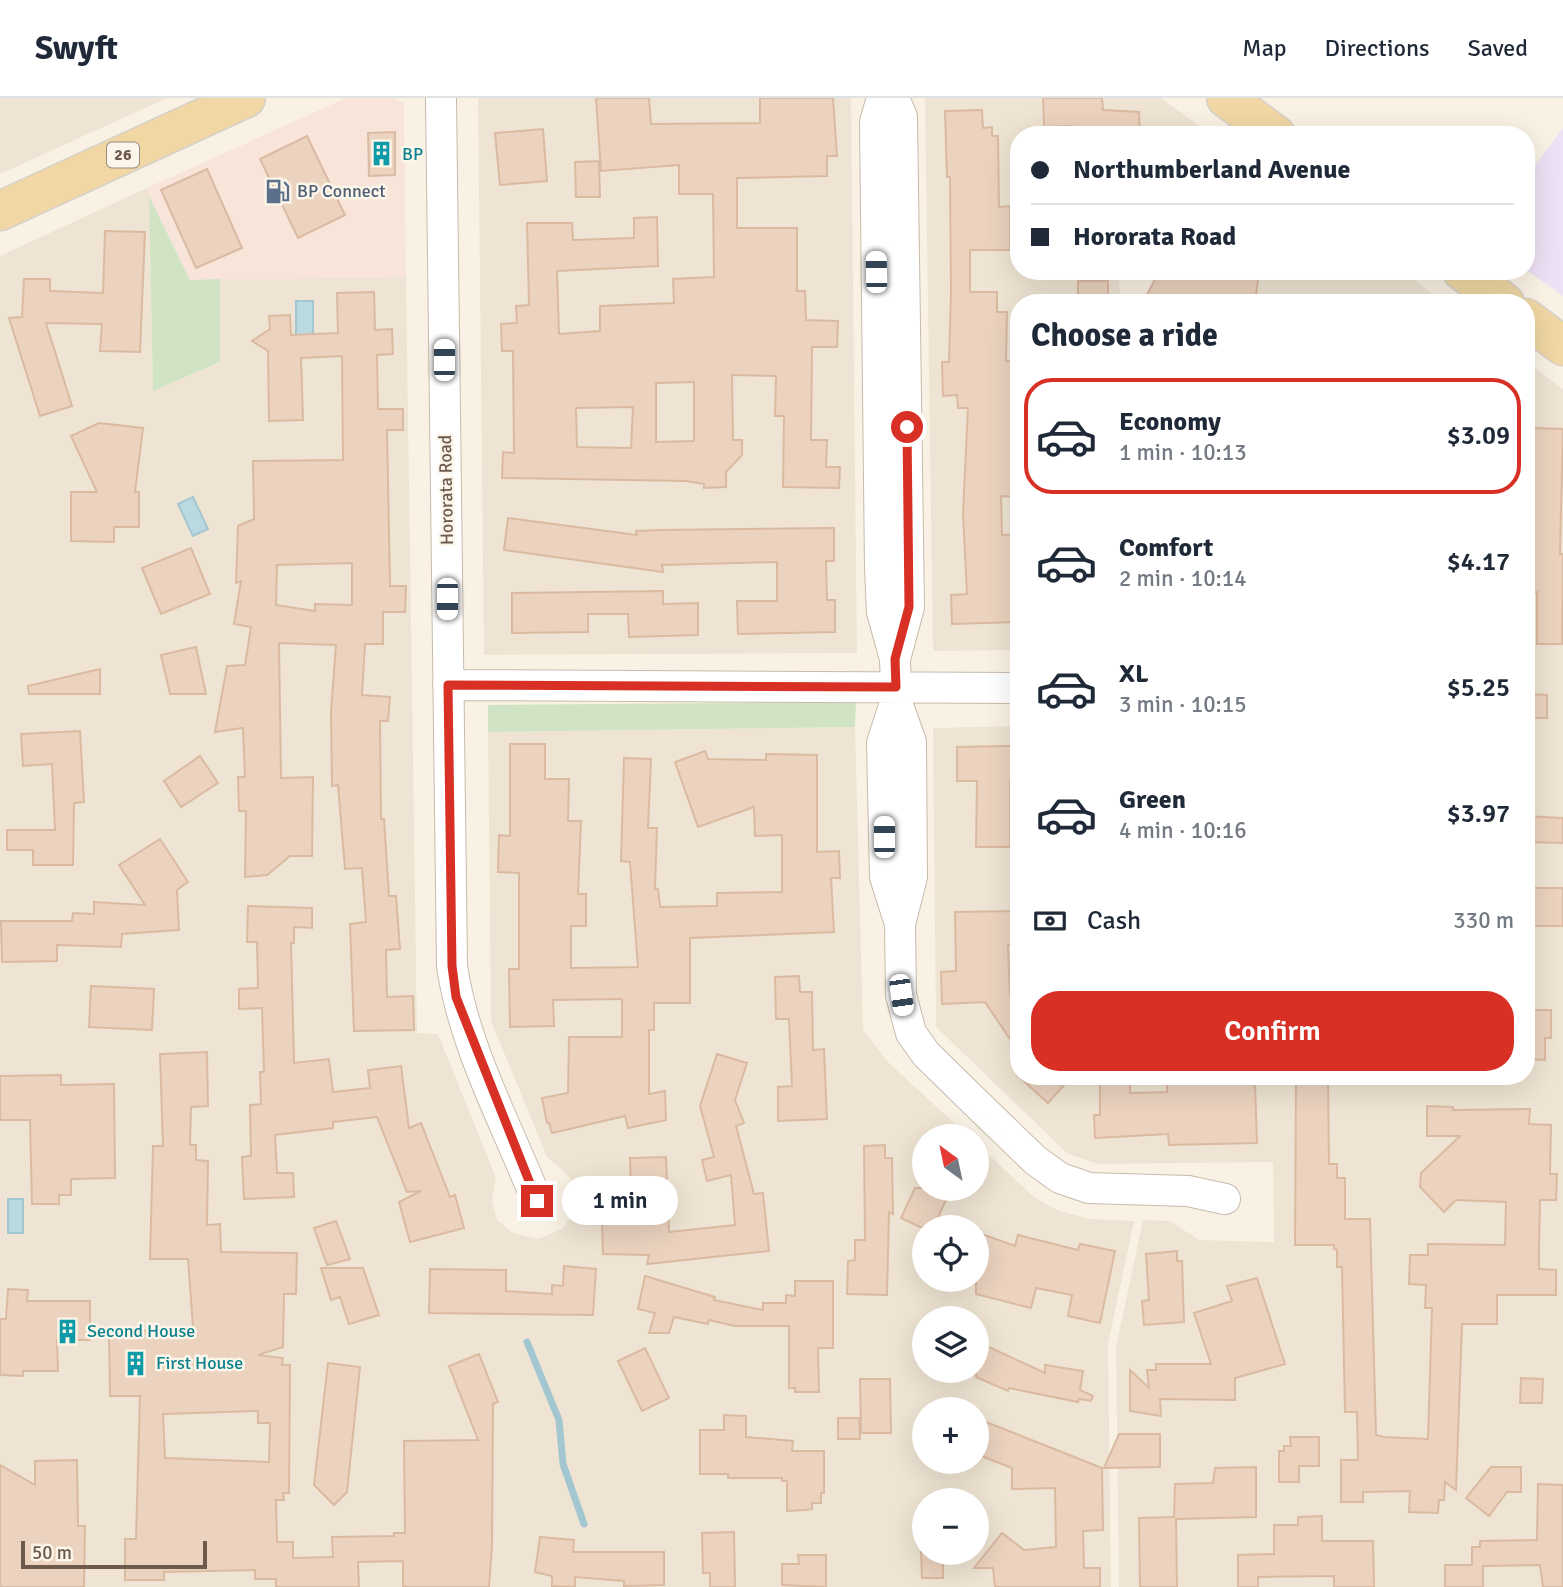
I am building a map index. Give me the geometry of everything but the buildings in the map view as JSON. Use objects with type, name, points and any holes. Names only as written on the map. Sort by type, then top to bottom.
[{"type":"main road","name":"26","points":[[0,211],[246,98]]},
{"type":"main road","points":[[1226,98],[1264,126]]},
{"type":"main road","points":[[1474,280],[1493,294]]},
{"type":"main road","points":[[1535,325],[1563,346]]},
{"type":"street","name":"Hororata Road","points":[[441,98],[452,966],[456,997],[537,1201]]},
{"type":"street","points":[[882,98],[875,122],[880,568],[882,612],[896,682]]},
{"type":"street","points":[[894,98],[902,117],[909,607],[882,743],[885,877],[900,924],[903,1010],[916,1043],[1035,1160],[1060,1178],[1088,1188],[1188,1191],[1225,1199]]},
{"type":"street","points":[[448,685],[896,682],[1010,688]]},
{"type":"shaded area","points":[[0,98],[167,98],[0,174]]},
{"type":"shaded area","name":"BP Connect","points":[[346,98],[393,98],[404,103],[406,277],[190,280],[149,196],[149,187]]},
{"type":"shaded area","points":[[478,98],[851,98],[857,653],[484,655]]},
{"type":"shaded area","points":[[925,98],[1161,98],[1200,126],[1010,126],[1010,280],[1119,280],[1120,294],[1010,294],[1010,650],[933,651]]},
{"type":"shaded area","points":[[1563,128],[1563,296],[1535,276],[1535,165]]},
{"type":"shaded area","points":[[149,187],[153,391],[220,362],[220,279],[406,277],[417,1033],[438,1034],[496,1178],[492,1200],[497,1220],[513,1233],[538,1239],[562,1229],[578,1208],[569,1176],[547,1157],[491,1021],[488,732],[855,727],[863,1030],[889,1063],[955,1124],[912,1124],[912,1201],[989,1201],[989,1155],[1034,1197],[1057,1210],[1090,1219],[1134,1221],[1108,1344],[1111,1587],[0,1587],[0,256]]},
{"type":"shaded area","points":[[1214,280],[1414,280],[1433,294],[1208,294]]},
{"type":"shaded area","points":[[1535,369],[1563,389],[1563,1587],[1119,1587],[1116,1347],[1143,1220],[1170,1221],[1199,1240],[1274,1242],[1273,1162],[1098,1164],[1068,1154],[936,1027],[933,728],[1010,726],[1010,1085],[1535,1085]]},
{"type":"green space","points":[[149,196],[190,280],[220,279],[220,362],[153,391]]},
{"type":"green space","points":[[856,702],[855,727],[488,732],[488,705]]},
{"type":"water","points":[[296,301],[313,301],[313,332],[307,338],[296,338]]},
{"type":"water","points":[[193,497],[208,529],[193,536],[178,504]]},
{"type":"water","points":[[8,1199],[23,1199],[23,1233],[8,1233]]},
{"type":"waterway","points":[[527,1342],[559,1420],[563,1464],[584,1524]]},
{"type":"place","name":"BP","points":[[382,154]]},
{"type":"place","name":"BP Connect","points":[[277,191]]},
{"type":"place","name":"Second House","points":[[67,1331]]},
{"type":"place","name":"First House","points":[[136,1363]]},
{"type":"route","points":[[537,1201],[468,1033],[456,997],[452,966],[448,685],[896,687],[895,659],[909,607],[907,427]]}]
